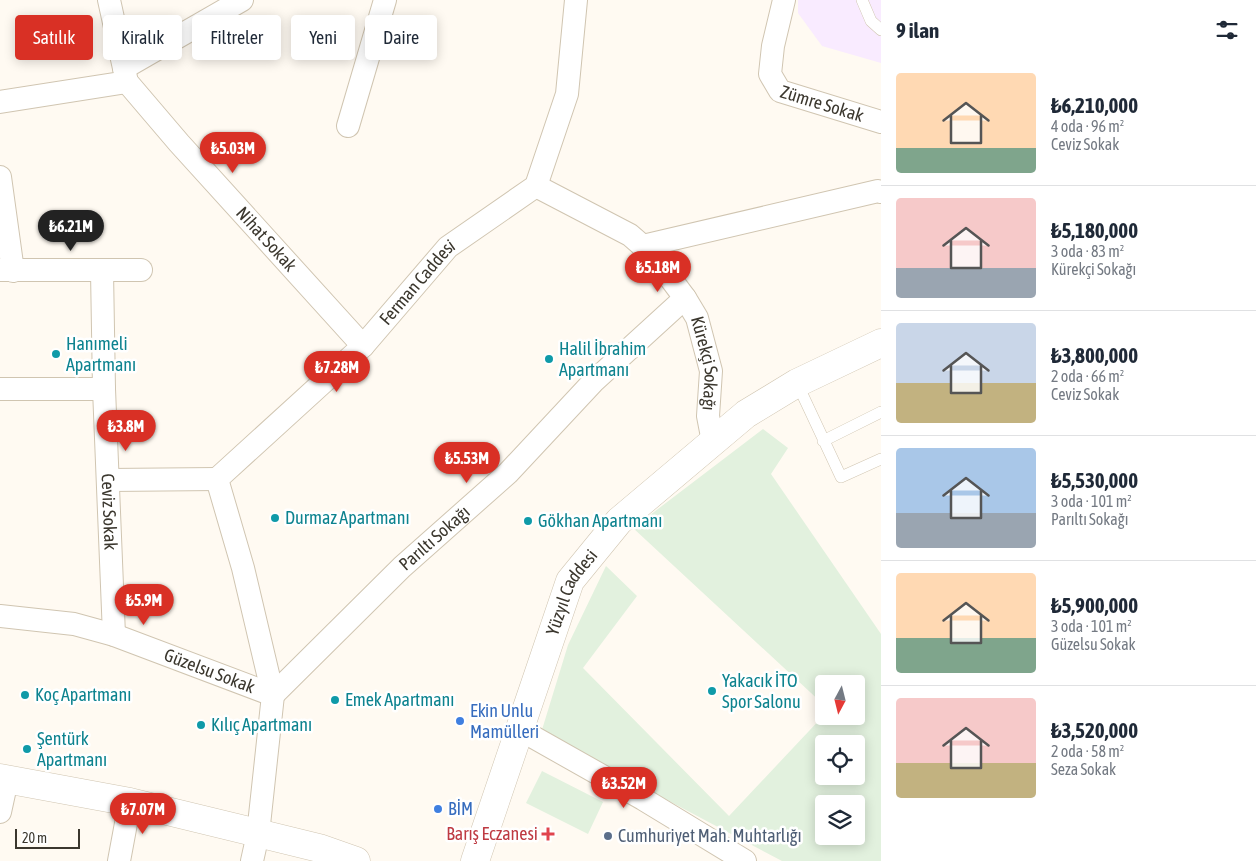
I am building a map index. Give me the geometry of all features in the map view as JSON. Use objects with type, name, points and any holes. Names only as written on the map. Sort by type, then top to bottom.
[{"type":"street","name":"Nihat Sokak","points":[[109,0],[125,75],[179,143],[362,346]]},
{"type":"street","points":[[0,102],[125,75],[242,0]]},
{"type":"street","points":[[348,126],[385,0]]},
{"type":"street","points":[[536,186],[567,94],[576,0]]},
{"type":"street","name":"Zümre Sokak","points":[[784,0],[773,46],[770,74],[780,91],[881,122]]},
{"type":"street","points":[[0,177],[6,271],[141,270]]},
{"type":"street","name":"Kürekçi Sokağı","points":[[536,186],[630,235],[654,255],[685,298],[697,318],[711,371],[708,416],[713,442]]},
{"type":"street","name":"Ferman Caddesi","points":[[217,479],[362,346],[448,247],[536,186]]},
{"type":"street","points":[[643,246],[881,192]]},
{"type":"street","name":"Ceviz Sokak","points":[[102,270],[104,389],[114,635]]},
{"type":"street","name":"Parıltı Sokağı","points":[[272,695],[402,567],[508,473],[593,382],[685,298]]},
{"type":"street","name":"Yüzyıl Caddesi","points":[[475,861],[570,581],[619,521],[746,414],[797,383],[881,343]]},
{"type":"street","points":[[0,389],[104,389]]},
{"type":"street","points":[[109,480],[217,479],[243,568],[272,695],[258,834],[252,861]]},
{"type":"street","name":"Güzelsu Sokak","points":[[0,616],[74,624],[114,635],[272,695]]},
{"type":"street","points":[[519,729],[643,799],[745,861]]},
{"type":"street","points":[[0,812],[3,779],[130,802],[318,848],[356,861]]},
{"type":"street","points":[[119,861],[130,802]]},
{"type":"lane","points":[[862,0],[871,21],[881,30]]},
{"type":"lane","points":[[797,383],[841,477],[881,459]]},
{"type":"lane","points":[[823,441],[881,412]]},
{"type":"shaded area","points":[[798,0],[881,0],[881,63],[822,46],[798,13]]},
{"type":"green space","points":[[763,429],[788,448],[771,474],[881,634],[881,861],[782,861],[541,733],[568,645],[606,566],[637,596],[583,668],[729,816],[815,725],[865,725],[865,675],[815,675],[815,697],[633,528]]},
{"type":"green space","points":[[542,771],[603,802],[588,834],[526,803]]},
{"type":"place","name":"Hanımeli Apartmanı","points":[[56,354]]},
{"type":"place","name":"Halil İbrahim Apartmanı","points":[[549,359]]},
{"type":"place","name":"Durmaz Apartmanı","points":[[275,518]]},
{"type":"place","name":"Gökhan Apartmanı","points":[[528,521]]},
{"type":"place","name":"Yakacık İTO Spor Salonu","points":[[712,691]]},
{"type":"place","name":"Koç Apartmanı","points":[[25,695]]},
{"type":"place","name":"Emek Apartmanı","points":[[335,700]]},
{"type":"place","name":"Ekin Unlu Mamülleri","points":[[460,721]]},
{"type":"place","name":"Kılıç Apartmanı","points":[[201,725]]},
{"type":"place","name":"Şentürk Apartmanı","points":[[27,749]]},
{"type":"place","name":"BİM","points":[[438,809]]},
{"type":"place","name":"Barış Eczanesi","points":[[548,834]]},
{"type":"place","name":"Cumhuriyet Mah. Muhtarlığı","points":[[608,836]]}]
